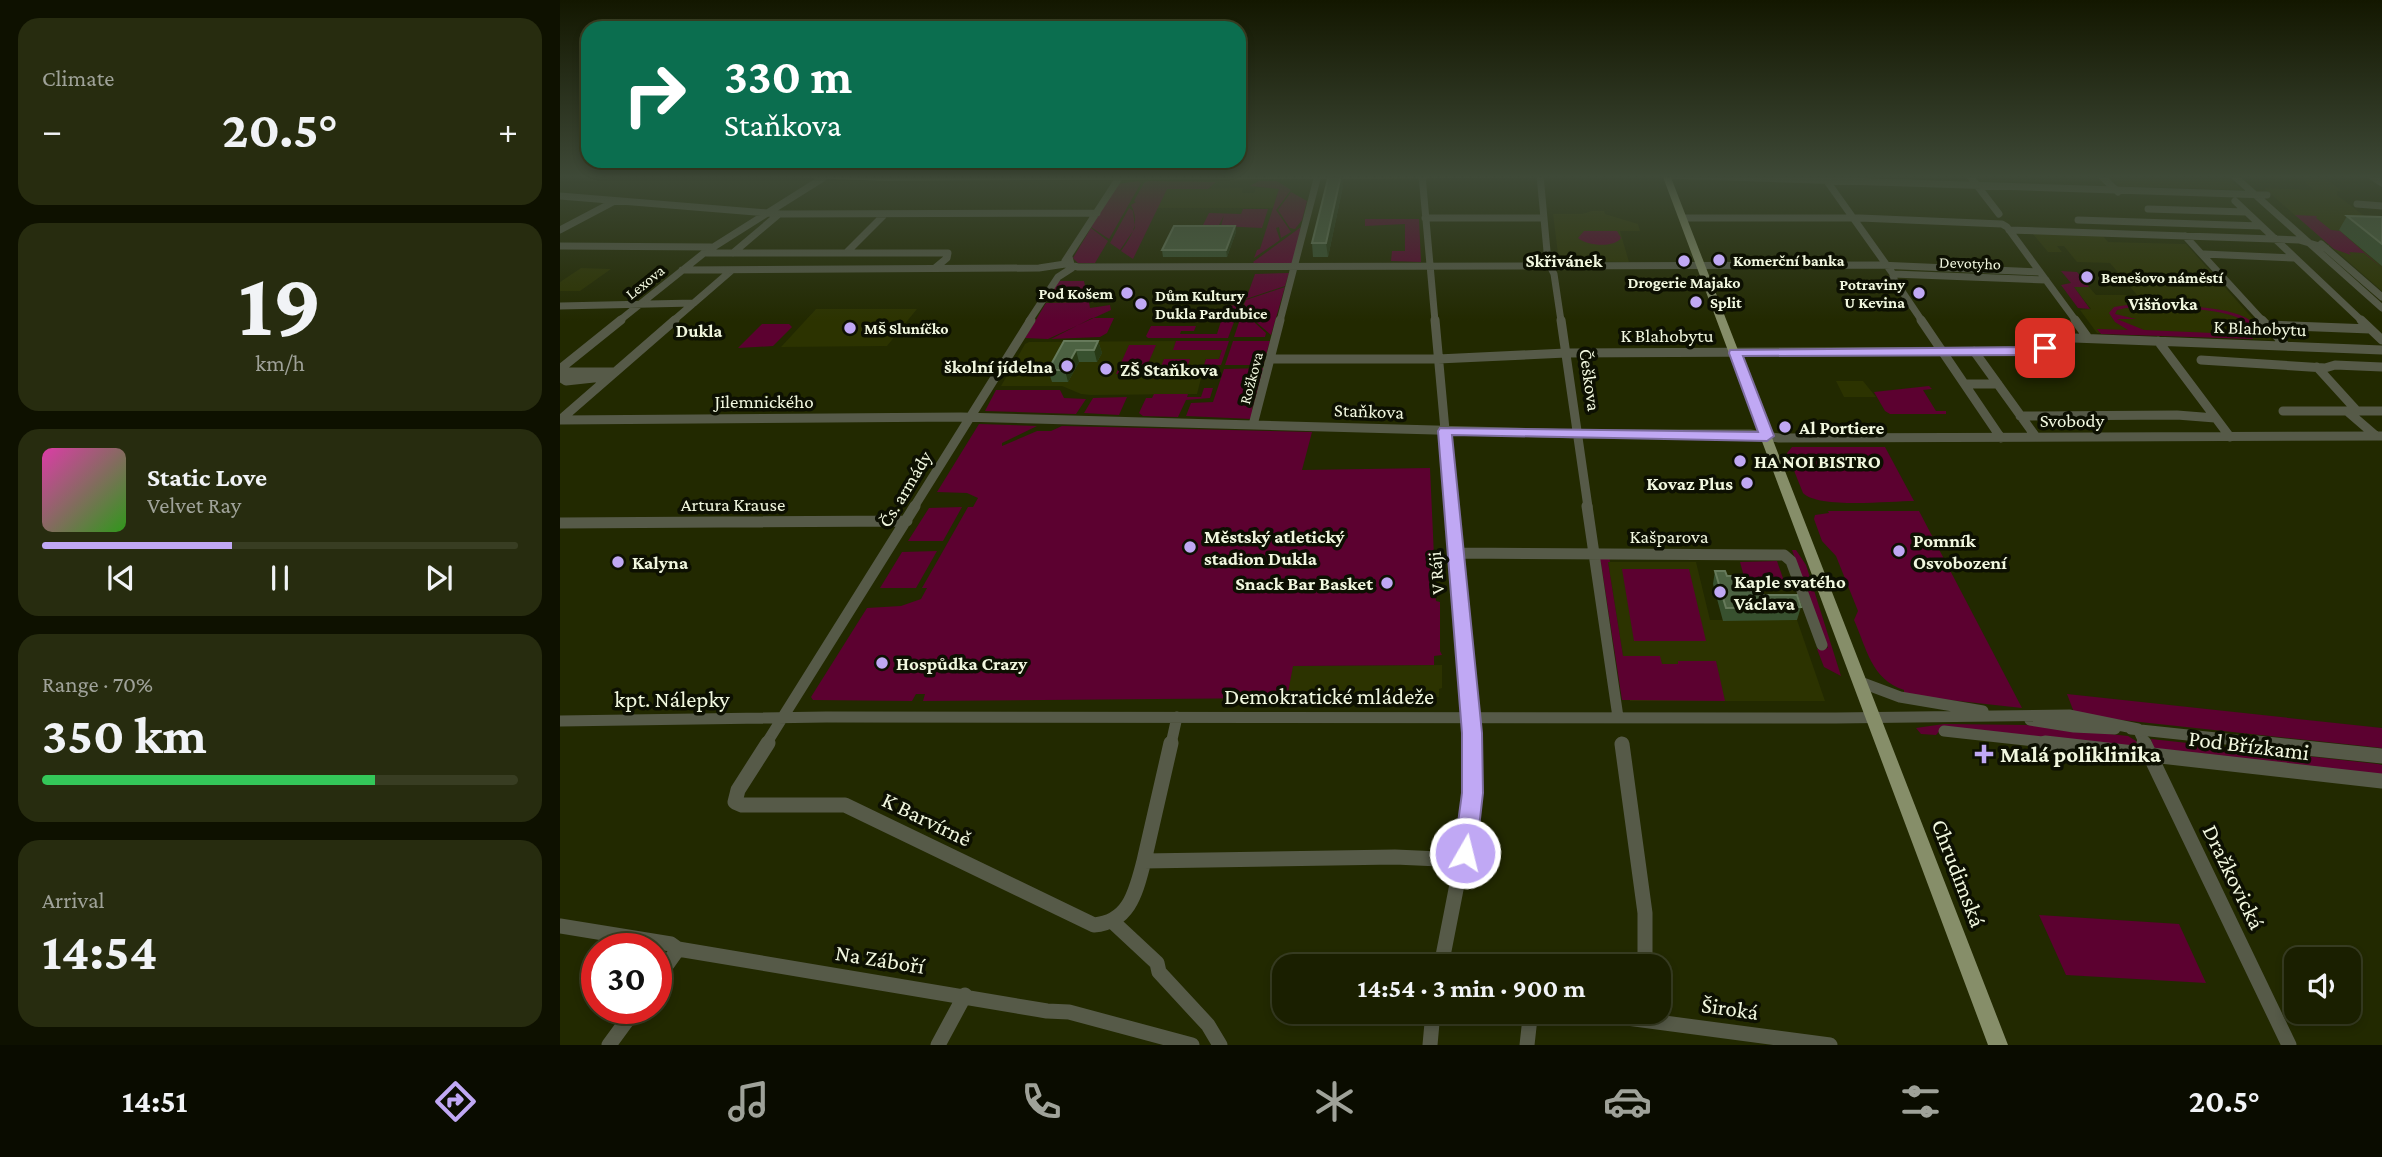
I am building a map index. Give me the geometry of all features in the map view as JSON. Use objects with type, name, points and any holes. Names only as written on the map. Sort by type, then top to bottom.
[{"type":"main road","points":[[1685,224],[1873,718]]},
{"type":"main road","name":"Chrudimská","points":[[1873,718],[1998,1045]]},
{"type":"street","name":"Lexova","points":[[560,373],[682,270],[712,247],[750,224]]},
{"type":"street","points":[[733,253],[767,224]]},
{"type":"street","points":[[847,252],[875,224]]},
{"type":"street","name":"Čs. armády","points":[[784,718],[907,521],[1057,271],[1069,264],[1091,224]]},
{"type":"street","name":"Rožkova","points":[[1253,425],[1306,224]]},
{"type":"street","name":"V Ráji","points":[[1426,224],[1470,717],[1472,793],[1443,954]]},
{"type":"street","name":"Češkova","points":[[1545,224],[1548,262],[1566,354],[1618,717]]},
{"type":"street","points":[[1857,224],[2001,438]]},
{"type":"street","points":[[1996,224],[2007,227],[2086,232],[2308,241],[2326,248]]},
{"type":"street","points":[[2187,224],[2261,226]]},
{"type":"street","points":[[2259,224],[2382,340]]},
{"type":"street","points":[[2290,224],[2382,308]]},
{"type":"street","points":[[2296,224],[2382,298]]},
{"type":"street","points":[[2007,227],[2088,338]]},
{"type":"street","points":[[2185,236],[2286,346]]},
{"type":"street","points":[[560,246],[712,247]]},
{"type":"street","points":[[704,253],[948,253],[947,258],[935,268]]},
{"type":"street","points":[[2204,254],[2294,258]]},
{"type":"street","name":"Devotyho","points":[[682,270],[1039,268],[1057,271],[1069,264],[1146,267],[1885,265],[2040,272]]},
{"type":"street","points":[[560,420],[732,270]]},
{"type":"street","name":"Devotyho","points":[[1893,274],[2046,280]]},
{"type":"street","points":[[560,306],[696,301]]},
{"type":"street","points":[[2266,325],[2370,329]]},
{"type":"street","name":"K Blahobytu","points":[[1271,359],[2035,351],[2044,349],[2040,339],[2043,337],[2382,350]]},
{"type":"street","points":[[2158,341],[2230,437]]},
{"type":"street","points":[[1974,351],[2036,438]]},
{"type":"street","name":"K Blahobytu","points":[[2201,360],[2288,363],[2317,367],[2382,367]]},
{"type":"street","name":"Svobody","points":[[2317,367],[2352,411],[2379,436]]},
{"type":"street","points":[[560,373],[576,381],[612,374]]},
{"type":"street","points":[[1965,384],[1998,384]]},
{"type":"street","points":[[2283,411],[2382,411]]},
{"type":"street","points":[[2020,416],[2177,415],[2215,418]]},
{"type":"street","name":"Jilemnického","points":[[560,420],[969,417]]},
{"type":"street","name":"Staňkova","points":[[969,417],[1577,435],[1767,436]]},
{"type":"street","name":"Svobody","points":[[1767,436],[2379,436]]},
{"type":"street","name":"Artura Krause","points":[[560,523],[907,521]]},
{"type":"street","name":"Kašparova","points":[[1455,553],[1786,555],[1791,561],[1822,645]]},
{"type":"street","name":"Pod Břízkami","points":[[1860,682],[1900,697],[2074,727],[2138,729],[2382,756]]},
{"type":"street","name":"Pod Břízkami","points":[[1873,718],[2013,716]]},
{"type":"street","points":[[1177,717],[1132,902],[1126,912],[1113,922],[1157,964],[1159,972],[1208,1025],[1220,1045]]},
{"type":"street","name":"Demokratické mládeže","points":[[784,718],[1873,718]]},
{"type":"street","name":"kpt. Nálepky","points":[[560,721],[784,718]]},
{"type":"street","name":"K Barvírně","points":[[784,718],[738,790],[735,797],[737,804],[845,805],[1087,923],[1101,926],[1113,922]]},
{"type":"street","name":"Dražkovická","points":[[2138,729],[2289,1045]]},
{"type":"street","name":"Pod Břízkami","points":[[1944,731],[2382,781]]},
{"type":"street","points":[[1622,744],[1645,913],[1645,954]]},
{"type":"street","points":[[1143,861],[1395,857],[1462,860]]},
{"type":"street","name":"Na Záboří","points":[[560,926],[671,944],[678,949],[965,995],[1046,1011],[1069,1012],[1192,1045]]},
{"type":"street","points":[[672,957],[678,949]]},
{"type":"street","points":[[937,1045],[965,995]]},
{"type":"street","name":"Široká","points":[[1671,1020],[1830,1045]]},
{"type":"street","points":[[609,1045],[624,1024]]},
{"type":"street","points":[[1430,1045],[1432,1024]]},
{"type":"street","points":[[1527,1045],[1529,1024]]},
{"type":"shaded area","points":[[1093,224],[1118,224],[1109,239],[1091,227]]},
{"type":"shaded area","points":[[1120,224],[1135,224],[1135,228],[1120,250],[1110,243]]},
{"type":"shaded area","points":[[1135,224],[1150,224],[1133,259],[1121,251]]},
{"type":"shaded area","points":[[1204,224],[1220,224],[1218,227],[1202,227]]},
{"type":"shaded area","points":[[1222,224],[1263,224],[1262,228],[1221,226]]},
{"type":"shaded area","points":[[1268,224],[1285,224],[1291,232],[1281,238],[1279,227],[1276,228],[1280,240],[1254,258],[1260,249]]},
{"type":"shaded area","points":[[1287,224],[1299,224],[1295,229]]},
{"type":"shaded area","points":[[1365,224],[1419,224],[1421,262],[1391,261],[1392,251],[1405,251],[1405,224],[1365,226]]},
{"type":"shaded area","points":[[1554,224],[1638,224],[1640,231],[1620,231],[1629,262],[1566,261],[1558,254]]},
{"type":"shaded area","points":[[2305,224],[2382,224],[2382,291]]},
{"type":"shaded area","points":[[2305,224],[2323,224],[2331,230],[2340,231],[2382,268],[2364,253],[2349,252],[2351,255],[2334,249]]},
{"type":"shaded area","points":[[1301,227],[1294,263],[1253,262]]},
{"type":"shaded area","points":[[1091,228],[1108,241],[1095,263],[1078,263],[1073,258]]},
{"type":"shaded area","points":[[1584,231],[1617,231],[1621,238],[1607,245],[1594,244],[1578,238]]},
{"type":"shaded area","points":[[2033,234],[2103,236],[2108,242],[2186,244],[2272,340],[2097,333],[2080,310],[2091,309],[2073,286],[2089,287],[2096,295],[2137,295],[2126,282],[2115,281],[2111,276],[2121,276],[2110,263],[2077,262],[2064,246],[2057,246],[2062,252],[2048,252]]},
{"type":"shaded area","points":[[581,268],[611,269],[580,291],[560,291],[560,282]]},
{"type":"shaded area","points":[[2061,271],[2077,272],[2089,287],[2074,287],[2090,309],[2078,308],[2061,285],[2071,283]]},
{"type":"shaded area","points":[[1289,273],[1285,286],[1246,299],[1255,274]]},
{"type":"shaded area","points":[[1058,281],[1084,281],[1088,300],[1049,299]]},
{"type":"shaded area","points":[[1285,287],[1271,335],[1256,322],[1244,304],[1246,300]]},
{"type":"shaded area","points":[[1089,302],[1090,308],[1110,305],[1111,310],[1048,339],[1025,338],[1046,303]]},
{"type":"shaded area","points":[[1226,305],[1240,306],[1228,338],[1146,336],[1151,326],[1196,326],[1194,331],[1181,331],[1180,334],[1217,334]]},
{"type":"shaded area","points":[[2178,306],[2221,310],[2252,322],[2258,332],[2251,336],[2253,339],[2101,334],[2097,329],[2128,330],[2115,322],[2109,313],[2114,307]],"holes":[[[2117,310],[2214,311],[2244,321],[2251,329],[2246,333],[2236,334],[2144,330],[2117,319],[2136,319],[2115,314]]]},
{"type":"shaded area","name":"MŠ Sluníčko","points":[[816,309],[917,309],[887,346],[781,347]]},
{"type":"shaded area","points":[[1245,309],[1266,333],[1265,337],[1234,337]]},
{"type":"shaded area","points":[[1092,318],[1114,318],[1107,333],[1100,337],[1051,339]]},
{"type":"shaded area","points":[[762,324],[789,324],[792,327],[773,346],[738,348]]},
{"type":"shaded area","name":"ZŠ Staňkova","points":[[1176,341],[1174,350],[1222,350],[1219,359],[1206,359],[1197,394],[1091,395],[1062,386],[1001,386],[1025,344],[1029,342]]},
{"type":"shaded area","points":[[1176,341],[1229,341],[1221,365],[1204,365],[1206,359],[1219,359],[1222,350],[1173,350]]},
{"type":"shaded area","points":[[1233,341],[1270,341],[1263,365],[1225,365]]},
{"type":"shaded area","points":[[1129,345],[1156,345],[1144,373],[1116,374]]},
{"type":"shaded area","points":[[1164,359],[1190,359],[1183,379],[1156,379]]},
{"type":"shaded area","points":[[1264,368],[1252,409],[1252,419],[1186,416],[1191,403],[1213,402],[1224,369]]},
{"type":"shaded area","points":[[1836,381],[1863,381],[1876,397],[1844,397]]},
{"type":"shaded area","points":[[1929,386],[1932,389],[1923,390],[1936,411],[1946,411],[1946,414],[1890,414],[1885,411],[1874,392]]},
{"type":"shaded area","points":[[1204,388],[1213,388],[1210,398],[1186,400],[1178,417],[1143,416],[1139,413],[1146,398],[1152,398],[1154,394],[1188,394],[1187,397],[1201,397]]},
{"type":"shaded area","points":[[996,390],[1060,390],[1064,398],[1086,399],[1076,414],[985,411]]},
{"type":"shaded area","points":[[1127,397],[1119,415],[1084,413],[1093,398]]},
{"type":"shaded area","name":"Městský atletický stadion Dukla","points":[[979,424],[1037,426],[1002,443],[1002,446],[1037,431],[1051,431],[1062,426],[1312,432],[1302,470],[1430,468],[1436,601],[1440,602],[1442,655],[1434,656],[1434,665],[1293,666],[1287,698],[923,701],[925,694],[916,694],[912,701],[813,700],[811,697],[867,608],[901,606],[921,599],[927,588],[922,588],[968,507],[973,507],[978,498],[967,493],[937,492]]},
{"type":"shaded area","points":[[1792,447],[1885,447],[1914,501],[1839,503],[1811,498],[1803,493],[1787,453]]},
{"type":"shaded area","points":[[962,507],[943,541],[908,541],[929,508]]},
{"type":"shaded area","points":[[1828,511],[1919,511],[2022,708],[1904,695],[1904,690],[1893,685],[1877,671],[1854,620],[1858,611],[1836,556],[1822,541],[1814,519],[1815,515],[1829,513]]},
{"type":"shaded area","points":[[1792,550],[1796,550],[1806,565],[1841,676],[1824,667],[1817,649],[1828,648]]},
{"type":"shaded area","points":[[937,551],[916,588],[880,588],[902,552]]},
{"type":"shaded area","points":[[1609,555],[1623,656],[1660,656],[1662,664],[1678,664],[1678,661],[1716,661],[1725,701],[1622,700],[1599,559]]},
{"type":"shaded area","points":[[1777,561],[1785,584],[1746,584],[1740,562]]},
{"type":"shaded area","points":[[1608,562],[1696,562],[1710,620],[1797,620],[1825,701],[1630,701]]},
{"type":"shaded area","points":[[1622,569],[1689,569],[1706,641],[1634,641]]},
{"type":"shaded area","points":[[1442,665],[1442,688],[1439,689],[1439,697],[1287,698],[1292,666]]},
{"type":"shaded area","points":[[2067,694],[2382,728],[2382,748],[2075,715]]},
{"type":"shaded area","points":[[1944,724],[2026,725],[2128,736],[2138,745],[2136,748],[1944,726],[1936,735],[1921,734],[1916,728]]},
{"type":"shaded area","points":[[2151,739],[2378,764],[2382,765],[2382,777],[2153,748]]},
{"type":"shaded area","points":[[2039,915],[2179,924],[2206,983],[2066,975]]},
{"type":"building","points":[[1317,224],[1330,224],[1326,243],[1312,243]]},
{"type":"building","points":[[2357,224],[2382,224],[2382,244]]},
{"type":"building","points":[[1174,226],[1235,226],[1226,250],[1162,250]]},
{"type":"building","points":[[1064,341],[1098,341],[1094,350],[1076,350],[1065,370],[1048,370]]},
{"type":"building","points":[[1715,571],[1725,571],[1727,576],[1744,576],[1748,591],[1756,590],[1757,595],[1797,595],[1801,607],[1726,608]]},
{"type":"place","name":"Komerční banka","points":[[1719,260]]},
{"type":"place","name":"Drogerie Majako","points":[[1684,261]]},
{"type":"place","name":"Benešovo náměstí","points":[[2087,277]]},
{"type":"place","name":"Pod Košem","points":[[1127,293]]},
{"type":"place","name":"Potraviny U Kevina","points":[[1919,293]]},
{"type":"place","name":"Split","points":[[1696,302]]},
{"type":"place","name":"Dům Kultury Dukla Pardubice","points":[[1141,304]]},
{"type":"place","name":"MŠ Sluníčko","points":[[850,328]]},
{"type":"place","name":"školní jídelna","points":[[1067,366]]},
{"type":"place","name":"ZŠ Staňkova","points":[[1106,369]]},
{"type":"place","name":"Al Portiere","points":[[1785,427]]},
{"type":"place","name":"HA NOI BISTRO","points":[[1740,461]]},
{"type":"place","name":"Kovaz Plus","points":[[1747,483]]},
{"type":"place","name":"Městský atletický stadion Dukla","points":[[1190,547]]},
{"type":"place","name":"Pomník Osvobození","points":[[1899,551]]},
{"type":"place","name":"Kalyna","points":[[618,562]]},
{"type":"place","name":"Snack Bar Basket","points":[[1387,583]]},
{"type":"place","name":"Kaple svatého Václava","points":[[1720,592]]},
{"type":"place","name":"Hospůdka Crazy","points":[[882,663]]},
{"type":"place","name":"Malá poliklinika","points":[[1984,754]]},
{"type":"district","name":"Skřivánek","points":[[1564,261]]},
{"type":"district","name":"Višňovka","points":[[2163,304]]},
{"type":"district","name":"Dukla","points":[[699,331]]},
{"type":"route","points":[[1465,853],[1472,805],[1472,733],[1445,431],[1767,436],[1735,353],[2035,351],[2045,348]]}]
